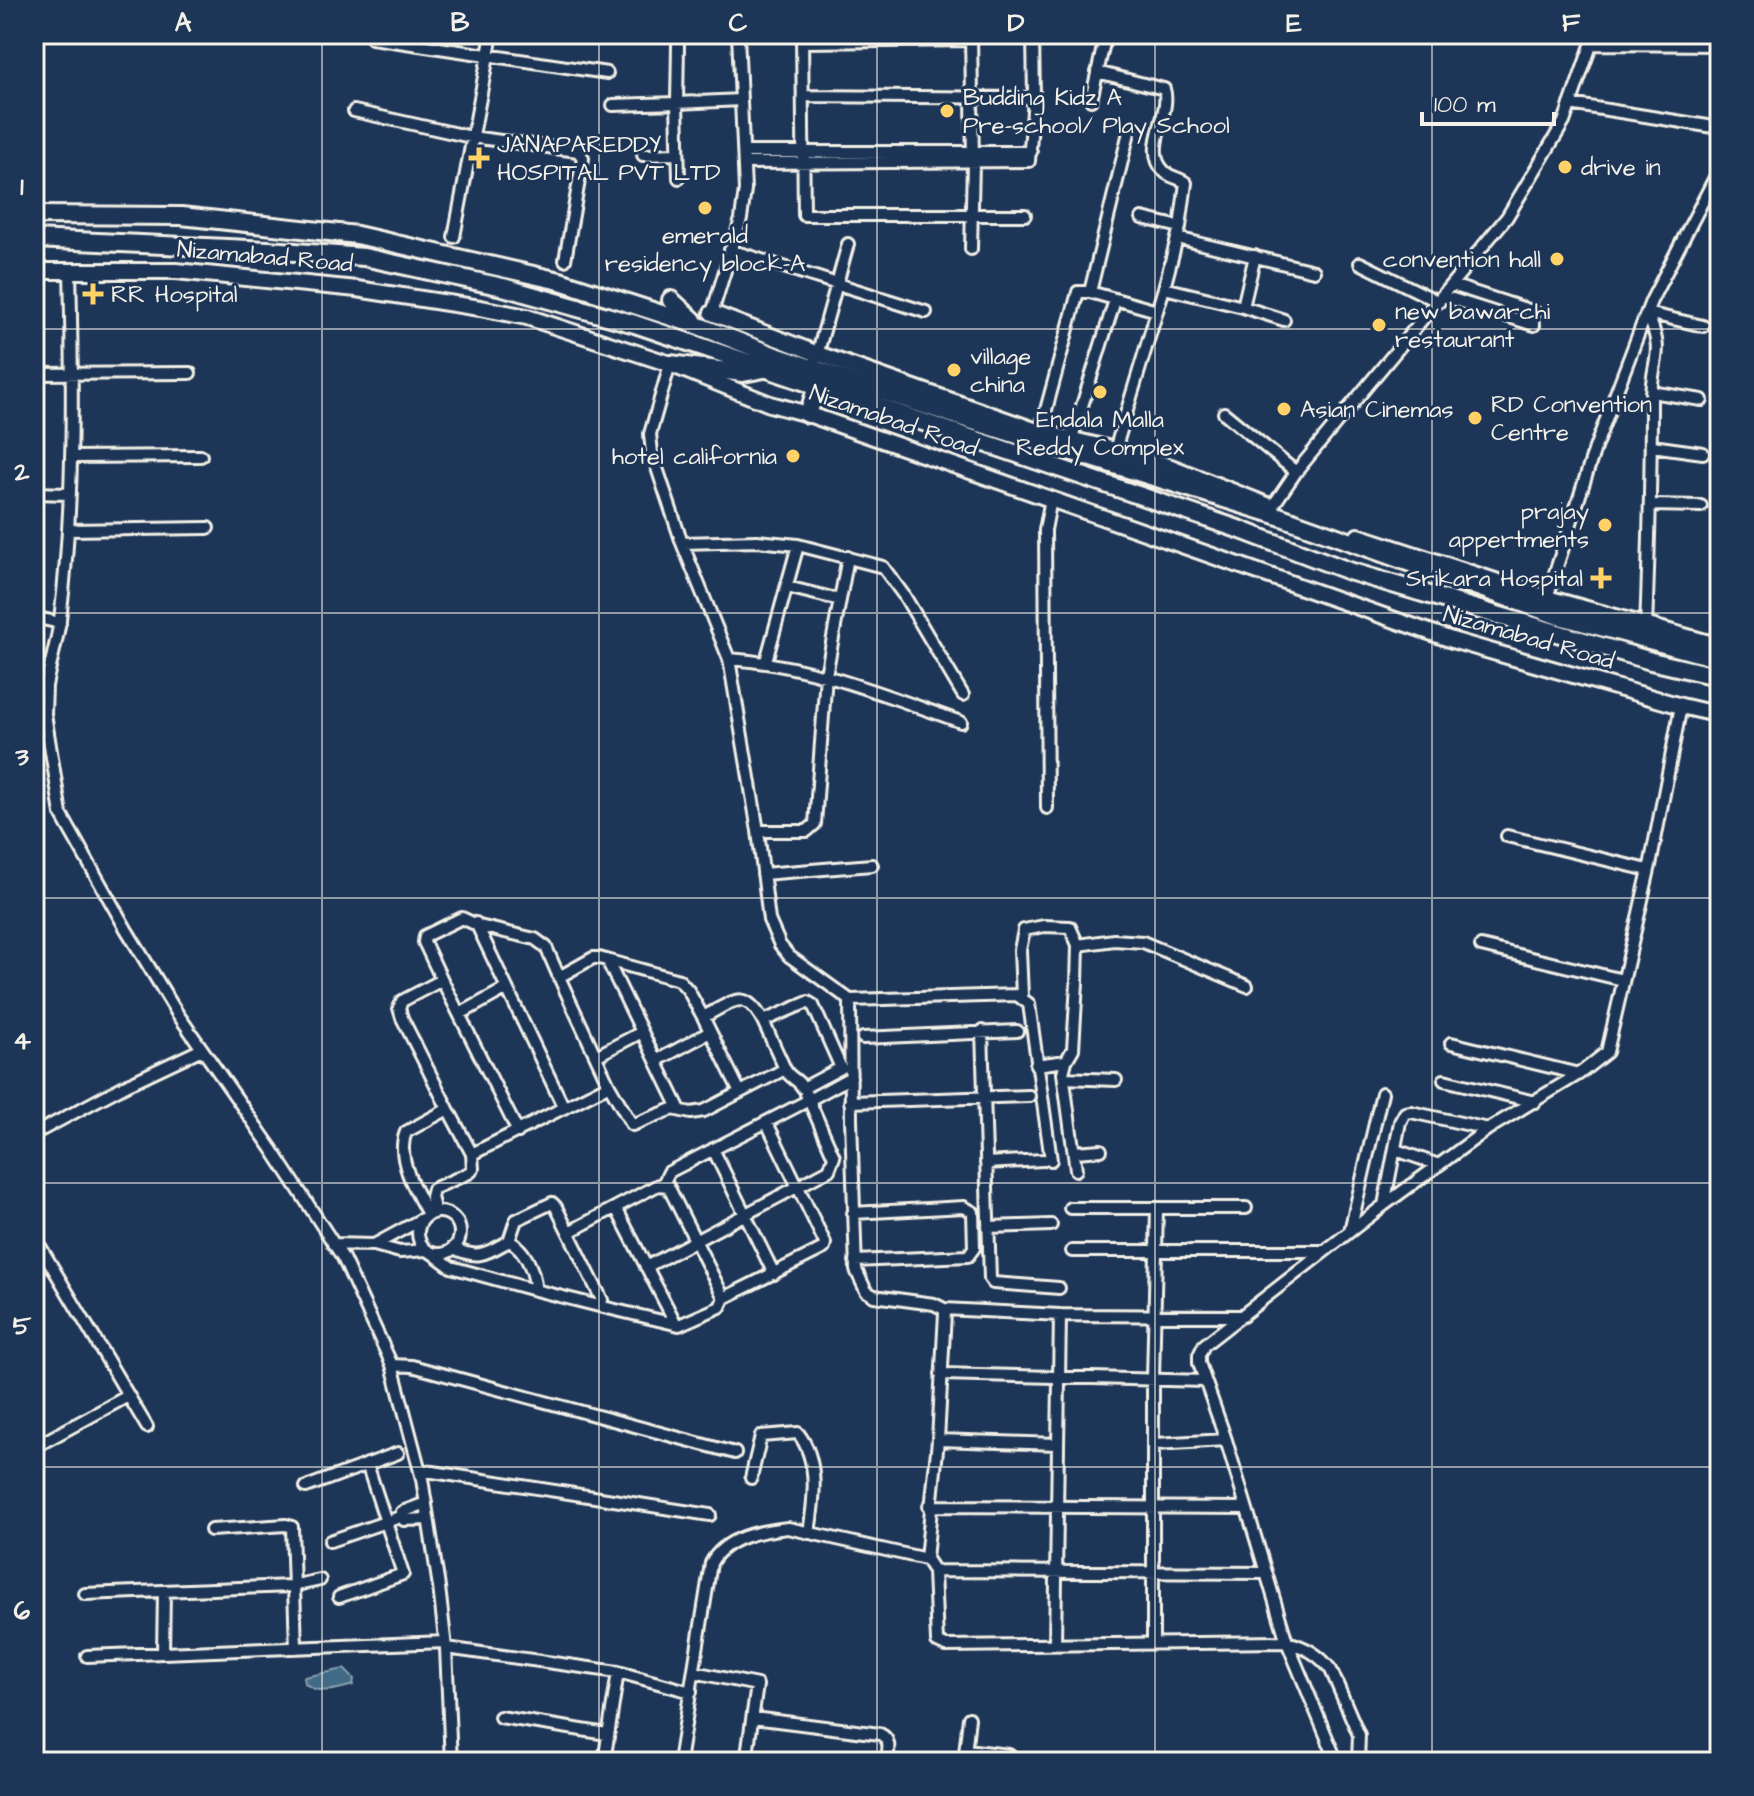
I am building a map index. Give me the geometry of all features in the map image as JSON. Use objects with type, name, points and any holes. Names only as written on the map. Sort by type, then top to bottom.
[{"type":"highway","name":"Nizamabad Road","points":[[34,215],[181,216],[357,235],[560,281],[815,361],[963,418],[1270,510],[1556,615],[1716,654]]},
{"type":"highway","name":"Nizamabad Road","points":[[34,239],[364,257],[517,291],[635,324],[766,368],[1241,530],[1349,571],[1651,661],[1720,677]]},
{"type":"highway","points":[[671,300],[699,326]]},
{"type":"highway","points":[[670,364],[743,373],[766,368]]},
{"type":"highway","points":[[808,414],[817,387]]},
{"type":"highway","points":[[1702,673],[1716,654]]},
{"type":"main road","name":"Nizamabad Road","points":[[34,271],[176,271],[423,297],[527,317],[670,364],[770,404],[808,414],[1455,641],[1720,715]]},
{"type":"main road","name":"Nizamabad Road","points":[[712,313],[815,361],[1040,432],[1171,467],[1270,510],[1646,628],[1716,654]]},
{"type":"street","points":[[454,237],[492,34]]},
{"type":"street","points":[[712,313],[744,206],[738,34]]},
{"type":"street","points":[[744,158],[973,157],[1031,152],[1033,34]]},
{"type":"street","points":[[1091,100],[1106,34]]},
{"type":"street","points":[[971,249],[972,215],[973,157],[971,37],[802,38],[804,215],[972,215],[1025,215]]},
{"type":"street","points":[[372,38],[607,73]]},
{"type":"street","points":[[1270,510],[1296,472],[1507,217],[1564,122],[1594,39],[1720,45]]},
{"type":"street","points":[[678,45],[679,178]]},
{"type":"street","points":[[1097,72],[1164,89],[1166,96],[1156,155],[1164,171],[1186,183],[1178,233],[1164,288],[1115,450]]},
{"type":"street","points":[[803,96],[1034,98]]},
{"type":"street","points":[[613,105],[741,100]]},
{"type":"street","points":[[1570,104],[1720,128]]},
{"type":"street","points":[[354,111],[471,137],[581,153],[583,158],[565,260]]},
{"type":"street","points":[[1090,292],[1130,128]]},
{"type":"street","points":[[643,155],[678,154]]},
{"type":"street","points":[[1547,598],[1595,448],[1647,313],[1720,168]]},
{"type":"street","points":[[1142,218],[1178,233],[1314,271]]},
{"type":"street","points":[[815,361],[848,244]]},
{"type":"street","points":[[730,250],[926,312]]},
{"type":"street","points":[[1243,307],[1255,256]]},
{"type":"street","points":[[1360,263],[1441,299],[1534,325]]},
{"type":"street","points":[[70,271],[72,457],[68,530],[60,623],[40,686],[61,814],[126,929],[202,1049],[343,1258],[392,1365],[426,1503],[446,1645],[451,1762]]},
{"type":"street","points":[[1452,285],[1535,312]]},
{"type":"street","points":[[1164,288],[1284,320]]},
{"type":"street","points":[[1040,432],[1076,295],[1080,291],[1090,292],[1157,311]]},
{"type":"street","points":[[1071,441],[1115,300]]},
{"type":"street","points":[[1647,313],[1703,326]]},
{"type":"street","points":[[1646,628],[1651,392],[1659,349],[1647,313]]},
{"type":"street","points":[[670,364],[650,434],[652,453],[682,543],[729,659],[758,831],[769,920],[780,945],[789,956],[850,1000],[1022,996]]},
{"type":"street","points":[[34,374],[190,373]]},
{"type":"street","points":[[1651,392],[1702,400]]},
{"type":"street","points":[[1224,413],[1296,472]]},
{"type":"street","points":[[1652,446],[1703,453]]},
{"type":"street","points":[[72,457],[201,456]]},
{"type":"street","points":[[34,493],[69,494]]},
{"type":"street","points":[[1047,808],[1045,530],[1051,499]]},
{"type":"street","points":[[1651,505],[1701,506]]},
{"type":"street","points":[[68,530],[208,528]]},
{"type":"street","points":[[682,543],[757,541],[798,545],[883,567],[905,597],[963,695]]},
{"type":"street","points":[[766,661],[798,545]]},
{"type":"street","points":[[758,831],[807,831],[815,824],[826,675],[848,557]]},
{"type":"street","points":[[787,587],[840,600]]},
{"type":"street","points":[[34,617],[60,623]]},
{"type":"street","points":[[729,659],[766,661],[826,675],[961,722]]},
{"type":"street","points":[[1337,1762],[1287,1642],[1226,1440],[1199,1363],[1200,1350],[1384,1205],[1488,1129],[1579,1074],[1607,1052],[1681,706]]},
{"type":"street","points":[[1507,836],[1648,870]]},
{"type":"street","points":[[763,874],[872,865]]},
{"type":"street","points":[[518,1132],[424,942],[425,936],[462,918],[541,942],[609,1085],[632,1125],[673,1109],[691,1113],[704,1111],[785,1069]]},
{"type":"street","points":[[476,923],[564,1108]]},
{"type":"street","points":[[986,1163],[1047,1160],[1029,1004],[1022,996],[1020,950],[1024,930],[1066,925],[1070,927],[1078,945],[1073,1049],[1066,1061],[1064,1078],[1076,1170]]},
{"type":"street","points":[[1078,945],[1114,940],[1143,942],[1247,986]]},
{"type":"street","points":[[1481,946],[1623,980]]},
{"type":"street","points":[[559,977],[593,958],[679,980],[703,1017],[740,1092]]},
{"type":"street","points":[[607,960],[680,1110]]},
{"type":"street","points":[[442,980],[402,1001],[399,1008],[472,1154],[474,1164],[469,1173],[433,1189],[429,1215],[418,1232],[421,1245],[451,1267],[599,1306],[685,1324],[720,1307],[724,1298],[824,1248],[825,1243],[767,1123]]},
{"type":"street","points":[[460,1014],[507,988]]},
{"type":"street","points":[[646,1267],[829,1170],[834,1161],[803,1088],[798,1079],[787,1074],[754,1005],[748,1000],[740,1000],[703,1017]]},
{"type":"street","points":[[850,1000],[851,1077],[846,1120],[855,1261],[866,1291],[874,1296],[934,1304],[944,1309],[1060,1315],[1243,1316]]},
{"type":"street","points":[[763,1021],[802,1003],[813,1005],[841,1068],[803,1088]]},
{"type":"street","points":[[982,1031],[991,1282],[1059,1288]]},
{"type":"street","points":[[863,1038],[1017,1031]]},
{"type":"street","points":[[596,1056],[642,1032]]},
{"type":"street","points":[[656,1061],[710,1032]]},
{"type":"street","points":[[1451,1043],[1579,1074]]},
{"type":"street","points":[[34,1134],[202,1049]]},
{"type":"street","points":[[1036,1065],[1066,1061]]},
{"type":"street","points":[[569,1232],[663,1184],[669,1172],[851,1077]]},
{"type":"street","points":[[1064,1078],[1116,1080]]},
{"type":"street","points":[[1444,1080],[1535,1102]]},
{"type":"street","points":[[472,1154],[609,1085]]},
{"type":"street","points":[[1350,1231],[1382,1093]]},
{"type":"street","points":[[850,1102],[1029,1096]]},
{"type":"street","points":[[429,1215],[410,1176],[402,1147],[403,1138],[406,1132],[448,1109]]},
{"type":"street","points":[[1384,1205],[1400,1122],[1405,1113],[1488,1129]]},
{"type":"street","points":[[713,1149],[774,1274]]},
{"type":"street","points":[[1075,1152],[1101,1150]]},
{"type":"street","points":[[1396,1150],[1439,1165]]},
{"type":"street","points":[[663,1184],[668,1186],[724,1298]]},
{"type":"street","points":[[453,1248],[481,1256],[509,1241],[516,1220],[547,1203],[556,1207],[602,1297],[599,1306]]},
{"type":"street","points":[[853,1213],[964,1207],[973,1212],[974,1248],[968,1256],[855,1261]]},
{"type":"street","points":[[616,1208],[676,1324]]},
{"type":"street","points":[[1070,1208],[1246,1208]]},
{"type":"street","points":[[1153,1643],[1153,1379],[1157,1209]]},
{"type":"street","points":[[333,1244],[374,1245],[400,1252],[446,1253],[459,1238],[458,1224],[449,1214],[429,1215],[374,1245]]},
{"type":"street","points":[[988,1227],[1051,1225]]},
{"type":"street","points":[[34,1236],[147,1427]]},
{"type":"street","points":[[509,1241],[524,1254],[535,1282],[531,1289]]},
{"type":"street","points":[[1072,1251],[1324,1251]]},
{"type":"street","points":[[944,1309],[938,1440],[926,1559],[934,1571],[935,1633],[940,1645],[1287,1642],[1316,1654],[1331,1670],[1359,1735],[1358,1762]]},
{"type":"street","points":[[1055,1645],[1060,1315]]},
{"type":"street","points":[[392,1365],[412,1366],[735,1453]]},
{"type":"street","points":[[941,1374],[1205,1381]]},
{"type":"street","points":[[42,1443],[128,1396]]},
{"type":"street","points":[[751,1478],[761,1436],[798,1433],[804,1442],[814,1482],[815,1499],[809,1533]]},
{"type":"street","points":[[938,1440],[1057,1444]]},
{"type":"street","points":[[1155,1444],[1226,1440]]},
{"type":"street","points":[[306,1487],[398,1453]]},
{"type":"street","points":[[339,1597],[403,1574],[367,1464]]},
{"type":"street","points":[[420,1470],[710,1515]]},
{"type":"street","points":[[426,1503],[402,1512],[404,1520],[428,1519]]},
{"type":"street","points":[[929,1506],[1246,1508]]},
{"type":"street","points":[[330,1541],[403,1516]]},
{"type":"street","points":[[211,1530],[292,1527],[296,1648]]},
{"type":"street","points":[[679,1762],[711,1563],[718,1551],[765,1530],[788,1528],[926,1559]]},
{"type":"street","points":[[934,1571],[1266,1573]]},
{"type":"street","points":[[85,1594],[292,1586],[320,1580]]},
{"type":"street","points":[[163,1653],[164,1591]]},
{"type":"street","points":[[87,1656],[446,1645],[618,1672],[691,1692]]},
{"type":"street","points":[[604,1762],[618,1672]]},
{"type":"street","points":[[694,1672],[757,1685],[746,1762]]},
{"type":"street","points":[[500,1717],[607,1734]]},
{"type":"street","points":[[753,1718],[880,1734],[886,1737],[889,1744],[887,1762]]},
{"type":"street","points":[[964,1762],[969,1718]]},
{"type":"street","points":[[966,1750],[1009,1755],[1017,1762]]},
{"type":"street","points":[[436,1762],[478,1762]]},
{"type":"water","points":[[344,1669],[354,1679],[353,1685],[321,1690],[305,1683],[304,1677]]},
{"type":"place","name":"Budding Kidz A Pre-school/ Play School","points":[[947,111]]},
{"type":"place","name":"JANAPAREDDY HOSPITAL PVT LTD","points":[[479,158]]},
{"type":"place","name":"drive in","points":[[1565,167]]},
{"type":"place","name":"emerald residency block-A","points":[[705,208]]},
{"type":"place","name":"convention hall","points":[[1557,259]]},
{"type":"place","name":"RR Hospital","points":[[93,294]]},
{"type":"place","name":"new bawarchi restaurant","points":[[1379,325]]},
{"type":"place","name":"village china","points":[[954,370]]},
{"type":"place","name":"Endala Malla Reddy Complex","points":[[1100,392]]},
{"type":"place","name":"Asian Cinemas","points":[[1284,409]]},
{"type":"place","name":"RD Convention Centre","points":[[1475,418]]},
{"type":"place","name":"hotel california","points":[[793,456]]},
{"type":"place","name":"prajay appertments","points":[[1605,525]]},
{"type":"place","name":"Srikara Hospital","points":[[1601,578]]}]
